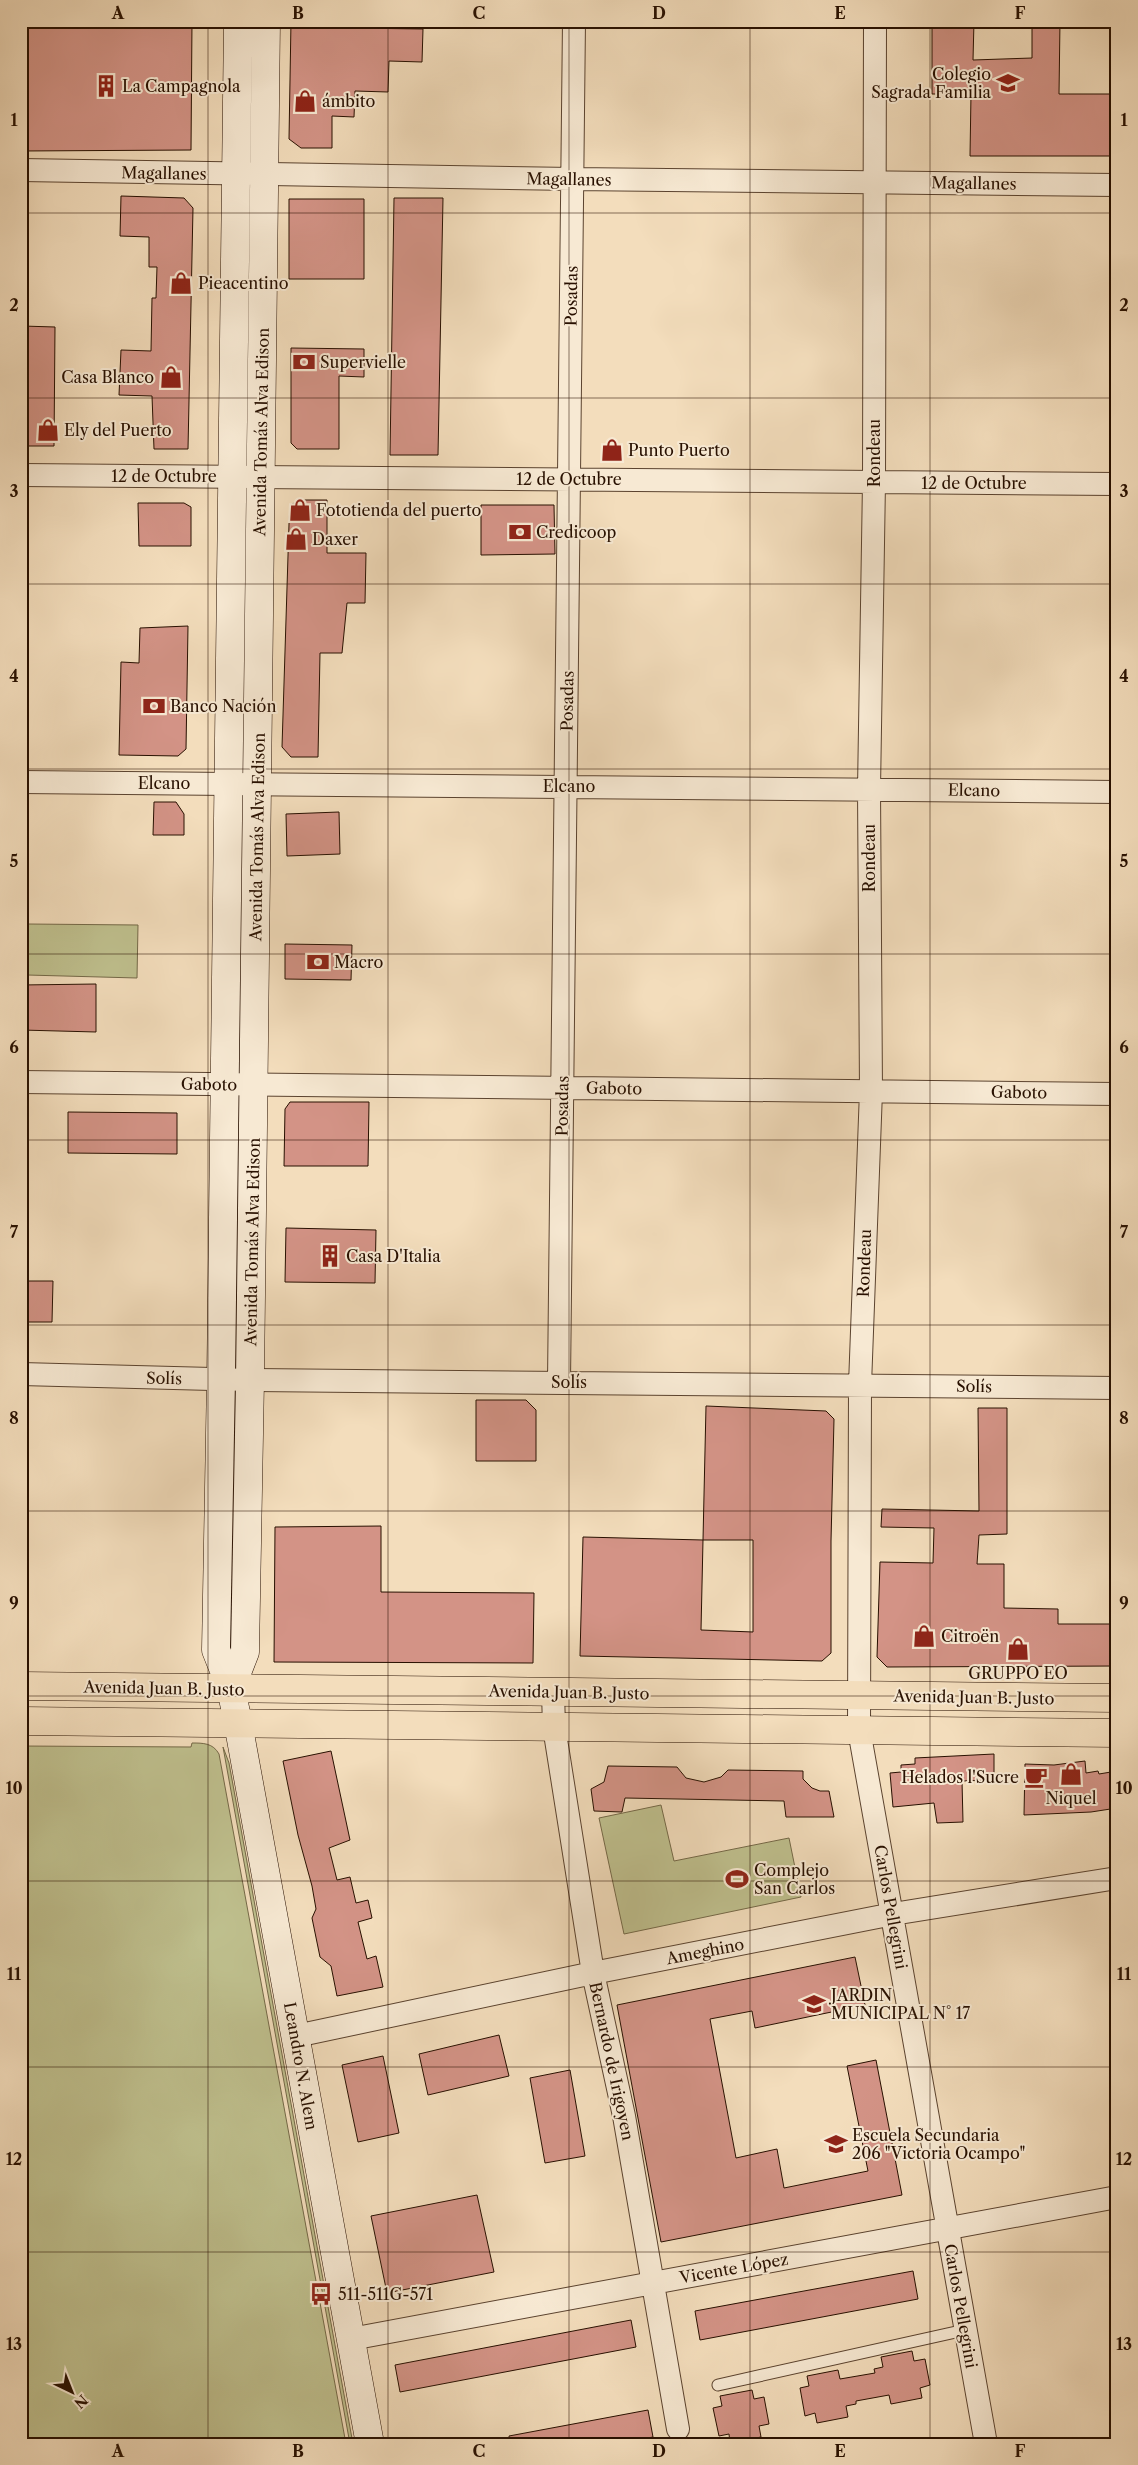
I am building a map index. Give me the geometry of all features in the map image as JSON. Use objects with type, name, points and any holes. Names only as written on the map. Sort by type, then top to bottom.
[{"type":"main road","name":"Avenida Tomás Alva Edison","points":[[216,1650],[238,21]]},
{"type":"main road","name":"Avenida Tomás Alva Edison","points":[[231,1688],[245,1652],[254,1084],[266,21]]},
{"type":"main road","name":"Leandro N. Alem","points":[[216,1650],[231,1688],[238,1723],[370,2444]]},
{"type":"main road","name":"Avenida Juan B. Justo","points":[[21,1686],[1117,1698]]},
{"type":"main road","name":"Avenida Juan B. Justo","points":[[21,1721],[1117,1732]]},
{"type":"street","name":"Posadas","points":[[559,1382],[574,21]]},
{"type":"street","name":"Rondeau","points":[[858,1695],[860,1385],[871,1091],[869,789],[874,482],[874,21]]},
{"type":"street","name":"Magallanes","points":[[21,170],[264,175],[1117,185]]},
{"type":"street","name":"12 de Octubre","points":[[21,475],[1117,484]]},
{"type":"street","name":"Elcano","points":[[21,782],[1117,792]]},
{"type":"street","name":"Gaboto","points":[[21,1082],[1117,1094]]},
{"type":"street","name":"Solís","points":[[21,1374],[250,1380],[1117,1388]]},
{"type":"street","name":"Bernardo de Irigoyen","points":[[553,1692],[554,1727],[593,1973],[624,2116],[678,2429]]},
{"type":"street","name":"Carlos Pellegrini","points":[[858,1695],[859,1730],[986,2444]]},
{"type":"street","name":"Ameghino","points":[[296,2036],[593,1973],[892,1914],[1117,1878]]},
{"type":"street","name":"Vicente López","points":[[351,2340],[1117,2197]]},
{"type":"lane","points":[[718,2386],[965,2330]]},
{"type":"green space","points":[[28,924],[138,925],[137,978],[27,975]]},
{"type":"green space","points":[[192,1743],[211,1746],[219,1754],[346,2444],[21,2444],[21,1746],[191,1747]]},
{"type":"green space","points":[[223,1747],[229,1763],[353,2444],[350,2444]]},
{"type":"green space","points":[[661,1805],[674,1861],[789,1838],[801,1897],[624,1934],[599,1818]]},
{"type":"building","name":"La Campagnola","points":[[21,21],[192,21],[191,150],[21,151]]},
{"type":"building","points":[[291,21],[351,21],[351,28],[423,29],[422,62],[389,61],[388,92],[355,91],[354,117],[332,116],[332,148],[301,148],[289,139]]},
{"type":"building","points":[[932,21],[974,21],[973,60],[1032,58],[1032,21],[1060,21],[1059,94],[1117,94],[1117,156],[970,156],[971,94],[932,94]]},
{"type":"building","points":[[121,196],[184,198],[193,208],[188,449],[154,449],[152,396],[119,395],[121,350],[151,351],[152,298],[156,298],[157,267],[149,267],[149,237],[120,236]]},
{"type":"building","points":[[394,198],[443,198],[438,455],[390,455]]},
{"type":"building","points":[[289,199],[364,199],[364,279],[289,279]]},
{"type":"building","points":[[22,326],[55,327],[54,446],[21,446]]},
{"type":"building","points":[[291,348],[364,349],[364,377],[339,376],[339,449],[297,449],[291,443]]},
{"type":"building","points":[[298,500],[327,500],[327,553],[366,553],[365,603],[347,603],[342,653],[320,653],[318,757],[291,757],[282,747],[290,506]]},
{"type":"building","points":[[138,503],[184,503],[191,507],[191,546],[139,546]]},
{"type":"building","name":"Credicoop","points":[[481,505],[554,505],[555,554],[481,555]]},
{"type":"building","name":"Banco Nación","points":[[188,626],[186,749],[178,756],[119,755],[121,662],[139,663],[140,628]]},
{"type":"building","points":[[154,802],[176,802],[184,814],[184,835],[153,835]]},
{"type":"building","points":[[339,812],[340,854],[287,856],[286,814]]},
{"type":"building","name":"Macro","points":[[285,944],[352,945],[351,980],[285,979]]},
{"type":"building","points":[[96,984],[96,1032],[21,1030],[21,985]]},
{"type":"building","points":[[290,1102],[369,1102],[368,1166],[284,1166],[285,1109]]},
{"type":"building","points":[[68,1112],[177,1113],[177,1154],[68,1153]]},
{"type":"building","name":"Casa D'Italia","points":[[286,1228],[376,1230],[375,1283],[285,1282]]},
{"type":"building","points":[[21,1281],[53,1281],[52,1322],[21,1322]]},
{"type":"building","points":[[476,1400],[526,1400],[536,1410],[536,1461],[476,1461]]},
{"type":"building","points":[[706,1406],[826,1411],[834,1419],[831,1653],[822,1661],[580,1656],[583,1537],[703,1540]],"holes":[[[703,1540],[753,1540],[753,1632],[701,1630]]]},
{"type":"building","points":[[978,1408],[1007,1408],[1007,1534],[979,1535],[977,1564],[1004,1564],[1004,1608],[1058,1609],[1058,1624],[1117,1624],[1117,1666],[887,1667],[877,1657],[880,1562],[933,1563],[934,1528],[881,1527],[882,1509],[979,1511]]},
{"type":"building","points":[[381,1526],[381,1592],[534,1593],[533,1663],[274,1662],[275,1527]]},
{"type":"building","points":[[331,1751],[350,1840],[329,1848],[337,1880],[350,1877],[356,1903],[368,1900],[372,1918],[358,1922],[367,1959],[376,1956],[383,1987],[337,1996],[331,1966],[320,1957],[312,1918],[316,1909],[312,1886],[298,1835],[283,1761]]},
{"type":"building","points":[[994,1754],[994,1780],[962,1781],[963,1822],[937,1823],[934,1803],[893,1807],[890,1773],[901,1772],[901,1765],[915,1764],[915,1758]]},
{"type":"building","points":[[1085,1761],[1086,1773],[1098,1771],[1099,1774],[1117,1771],[1117,1808],[1091,1812],[1024,1815],[1025,1764],[1054,1765]]},
{"type":"building","points":[[608,1766],[677,1767],[686,1778],[704,1782],[721,1777],[728,1770],[803,1771],[803,1779],[812,1788],[820,1791],[829,1791],[834,1817],[786,1817],[784,1801],[625,1798],[622,1812],[594,1811],[591,1789],[604,1782]]},
{"type":"building","points":[[855,1957],[865,2005],[755,2028],[752,2011],[710,2019],[736,2158],[777,2149],[784,2188],[868,2171],[847,2066],[876,2060],[902,2195],[661,2242],[617,2005]]},
{"type":"building","points":[[499,2035],[509,2076],[428,2095],[419,2054]]},
{"type":"building","points":[[383,2056],[399,2133],[358,2142],[342,2065]]},
{"type":"building","points":[[570,2070],[585,2156],[545,2163],[530,2078]]},
{"type":"building","points":[[477,2195],[494,2272],[387,2293],[371,2216]]},
{"type":"building","points":[[913,2271],[918,2299],[700,2340],[695,2311]]},
{"type":"building","points":[[631,2320],[636,2347],[400,2392],[395,2365]]},
{"type":"building","points":[[912,2351],[914,2361],[925,2359],[930,2385],[920,2388],[922,2398],[891,2404],[889,2395],[856,2401],[856,2404],[846,2406],[848,2417],[817,2423],[815,2413],[805,2416],[800,2388],[809,2386],[807,2376],[838,2370],[840,2379],[875,2373],[874,2369],[883,2367],[881,2357]]},
{"type":"building","points":[[752,2390],[754,2399],[764,2397],[769,2424],[759,2426],[761,2437],[730,2443],[729,2434],[719,2436],[713,2408],[722,2406],[720,2396]]},
{"type":"building","points":[[648,2410],[653,2437],[616,2444],[510,2444],[509,2436]]},
{"type":"place","name":"Colegio Sagrada Familia","points":[[1008,83]]},
{"type":"place","name":"La Campagnola","points":[[106,86]]},
{"type":"place","name":"ámbito","points":[[305,101]]},
{"type":"place","name":"Pieacentino","points":[[181,283]]},
{"type":"place","name":"Supervielle","points":[[304,362]]},
{"type":"place","name":"Casa Blanco","points":[[171,377]]},
{"type":"place","name":"Ely del Puerto","points":[[48,430]]},
{"type":"place","name":"Punto Puerto","points":[[612,450]]},
{"type":"place","name":"Fototienda del puerto","points":[[300,510]]},
{"type":"place","name":"Credicoop","points":[[520,532]]},
{"type":"place","name":"Daxer","points":[[296,539]]},
{"type":"place","name":"Banco Nación","points":[[154,706]]},
{"type":"place","name":"Macro","points":[[318,962]]},
{"type":"place","name":"Casa D'Italia","points":[[330,1256]]},
{"type":"place","name":"Citroën","points":[[924,1636]]},
{"type":"place","name":"GRUPPO EO","points":[[1018,1649]]},
{"type":"place","name":"Niquel","points":[[1071,1774]]},
{"type":"place","name":"Helados l'Sucre","points":[[1036,1777]]},
{"type":"place","name":"Complejo San Carlos","points":[[737,1879]]},
{"type":"place","name":"JARDIN MUNICIPAL N° 17","points":[[814,2004]]},
{"type":"place","name":"Escuela Secundaria 206 \"Victoria Ocampo\"","points":[[836,2144]]},
{"type":"place","name":"511-511G-571","points":[[321,2294]]}]
